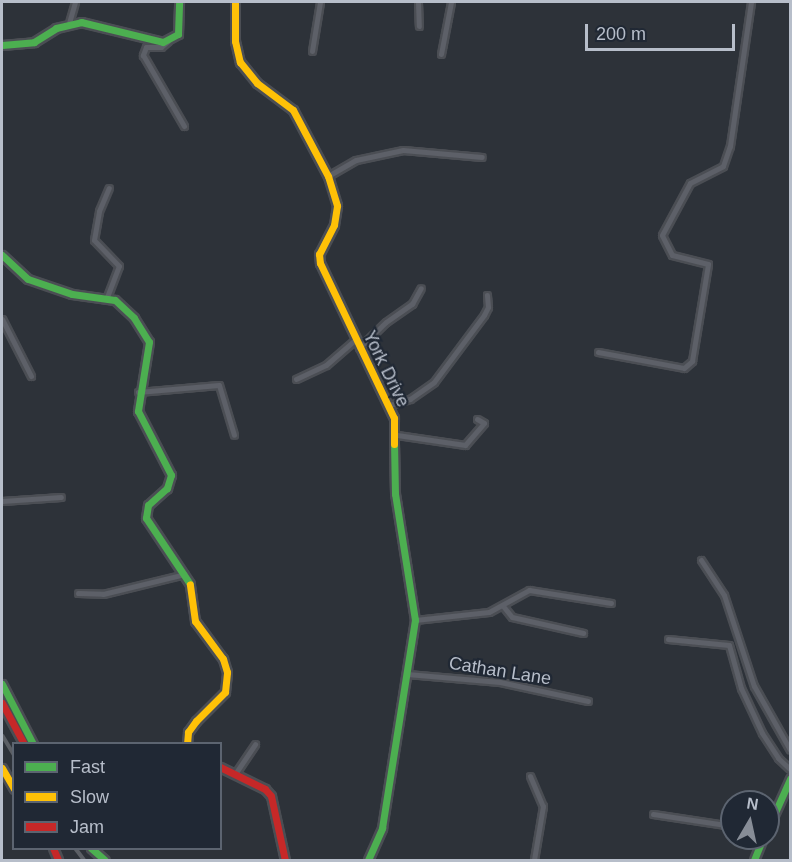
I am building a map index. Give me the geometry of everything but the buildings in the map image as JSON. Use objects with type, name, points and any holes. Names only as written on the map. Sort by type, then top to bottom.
[{"type":"street","points":[[69,23],[75,2]]},
{"type":"street","points":[[179,2],[178,34],[161,47],[146,47],[143,55],[184,126]]},
{"type":"street","name":"York Drive","points":[[235,2],[235,41],[240,62],[256,83],[293,110],[328,176],[337,206],[334,225],[319,254],[320,263],[355,340],[390,405],[397,435],[396,494],[415,620],[382,828],[368,861]]},
{"type":"street","points":[[312,51],[320,2]]},
{"type":"street","points":[[418,2],[419,26]]},
{"type":"street","points":[[441,54],[451,2]]},
{"type":"street","points":[[598,352],[684,368],[692,361],[708,264],[672,255],[662,235],[690,183],[723,166],[730,146],[751,2]]},
{"type":"street","points":[[2,45],[34,42],[69,23],[96,24],[157,42],[168,41]]},
{"type":"street","points":[[328,176],[356,160],[398,151],[443,151],[482,157]]},
{"type":"street","points":[[107,297],[119,266],[94,240],[99,211],[109,188]]},
{"type":"street","points":[[2,255],[28,279],[72,294],[107,297],[134,318],[148,342],[138,392],[142,422],[171,476],[167,488],[148,505],[146,518],[185,574],[195,621],[204,638],[225,663],[228,682],[225,692],[188,732],[187,742]]},
{"type":"street","points":[[359,348],[386,322],[412,304],[421,288]]},
{"type":"street","points":[[390,405],[410,399],[434,382],[484,315],[488,307],[487,295]]},
{"type":"street","points":[[2,319],[31,376]]},
{"type":"street","points":[[296,379],[326,365],[355,340]]},
{"type":"street","points":[[138,392],[219,385],[234,435]]},
{"type":"street","points":[[397,435],[465,445],[484,423],[477,419]]},
{"type":"street","points":[[2,501],[61,497]]},
{"type":"street","points":[[701,560],[724,595],[754,686],[790,750]]},
{"type":"street","points":[[78,593],[103,594],[185,574]]},
{"type":"street","points":[[415,620],[489,612],[529,590],[611,603]]},
{"type":"street","points":[[503,606],[512,617],[583,633]]},
{"type":"street","points":[[668,639],[729,645],[741,688],[762,733],[778,758],[790,769]]},
{"type":"street","name":"Cathan Lane","points":[[407,674],[501,682],[588,701]]},
{"type":"street","points":[[2,684],[32,742]]},
{"type":"street","points":[[2,703],[23,742]]},
{"type":"street","points":[[235,774],[255,744]]},
{"type":"street","points":[[2,768],[12,786]]},
{"type":"street","points":[[222,768],[271,796],[285,861]]},
{"type":"street","points":[[530,776],[543,806],[534,861]]},
{"type":"street","points":[[780,801],[790,779]]},
{"type":"street","points":[[653,814],[720,824]]},
{"type":"street","points":[[92,850],[105,861]]},
{"type":"railway","points":[[2,735],[12,752]]},
{"type":"railway","points":[[76,850],[84,860]]},
{"type":"traffic: fast","points":[[2,45],[34,42],[56,28],[81,22],[163,42],[178,34],[179,2]]},
{"type":"traffic: fast","points":[[2,255],[28,279],[72,294],[115,300],[134,318],[149,342],[138,411],[171,475],[167,488],[148,505],[146,518],[190,584]]},
{"type":"traffic: fast","points":[[368,860],[382,828],[415,620],[395,494],[394,444]]},
{"type":"traffic: fast","points":[[2,684],[32,742]]},
{"type":"traffic: fast","points":[[780,801],[790,779]]},
{"type":"traffic: fast","points":[[93,850],[105,860]]},
{"type":"traffic: fast","points":[[754,860],[758,850]]},
{"type":"traffic: slow","points":[[235,2],[235,41],[240,62],[257,83],[293,110],[328,176],[337,206],[334,225],[319,254],[320,263],[394,418],[394,444]]},
{"type":"traffic: slow","points":[[187,742],[188,732],[196,721],[225,692],[227,672],[223,659],[195,621],[190,584]]},
{"type":"traffic: slow","points":[[2,768],[12,786]]},
{"type":"traffic: jam","points":[[2,703],[23,742]]},
{"type":"traffic: jam","points":[[222,768],[265,789],[271,796],[285,860]]},
{"type":"traffic: jam","points":[[54,850],[58,860]]}]
